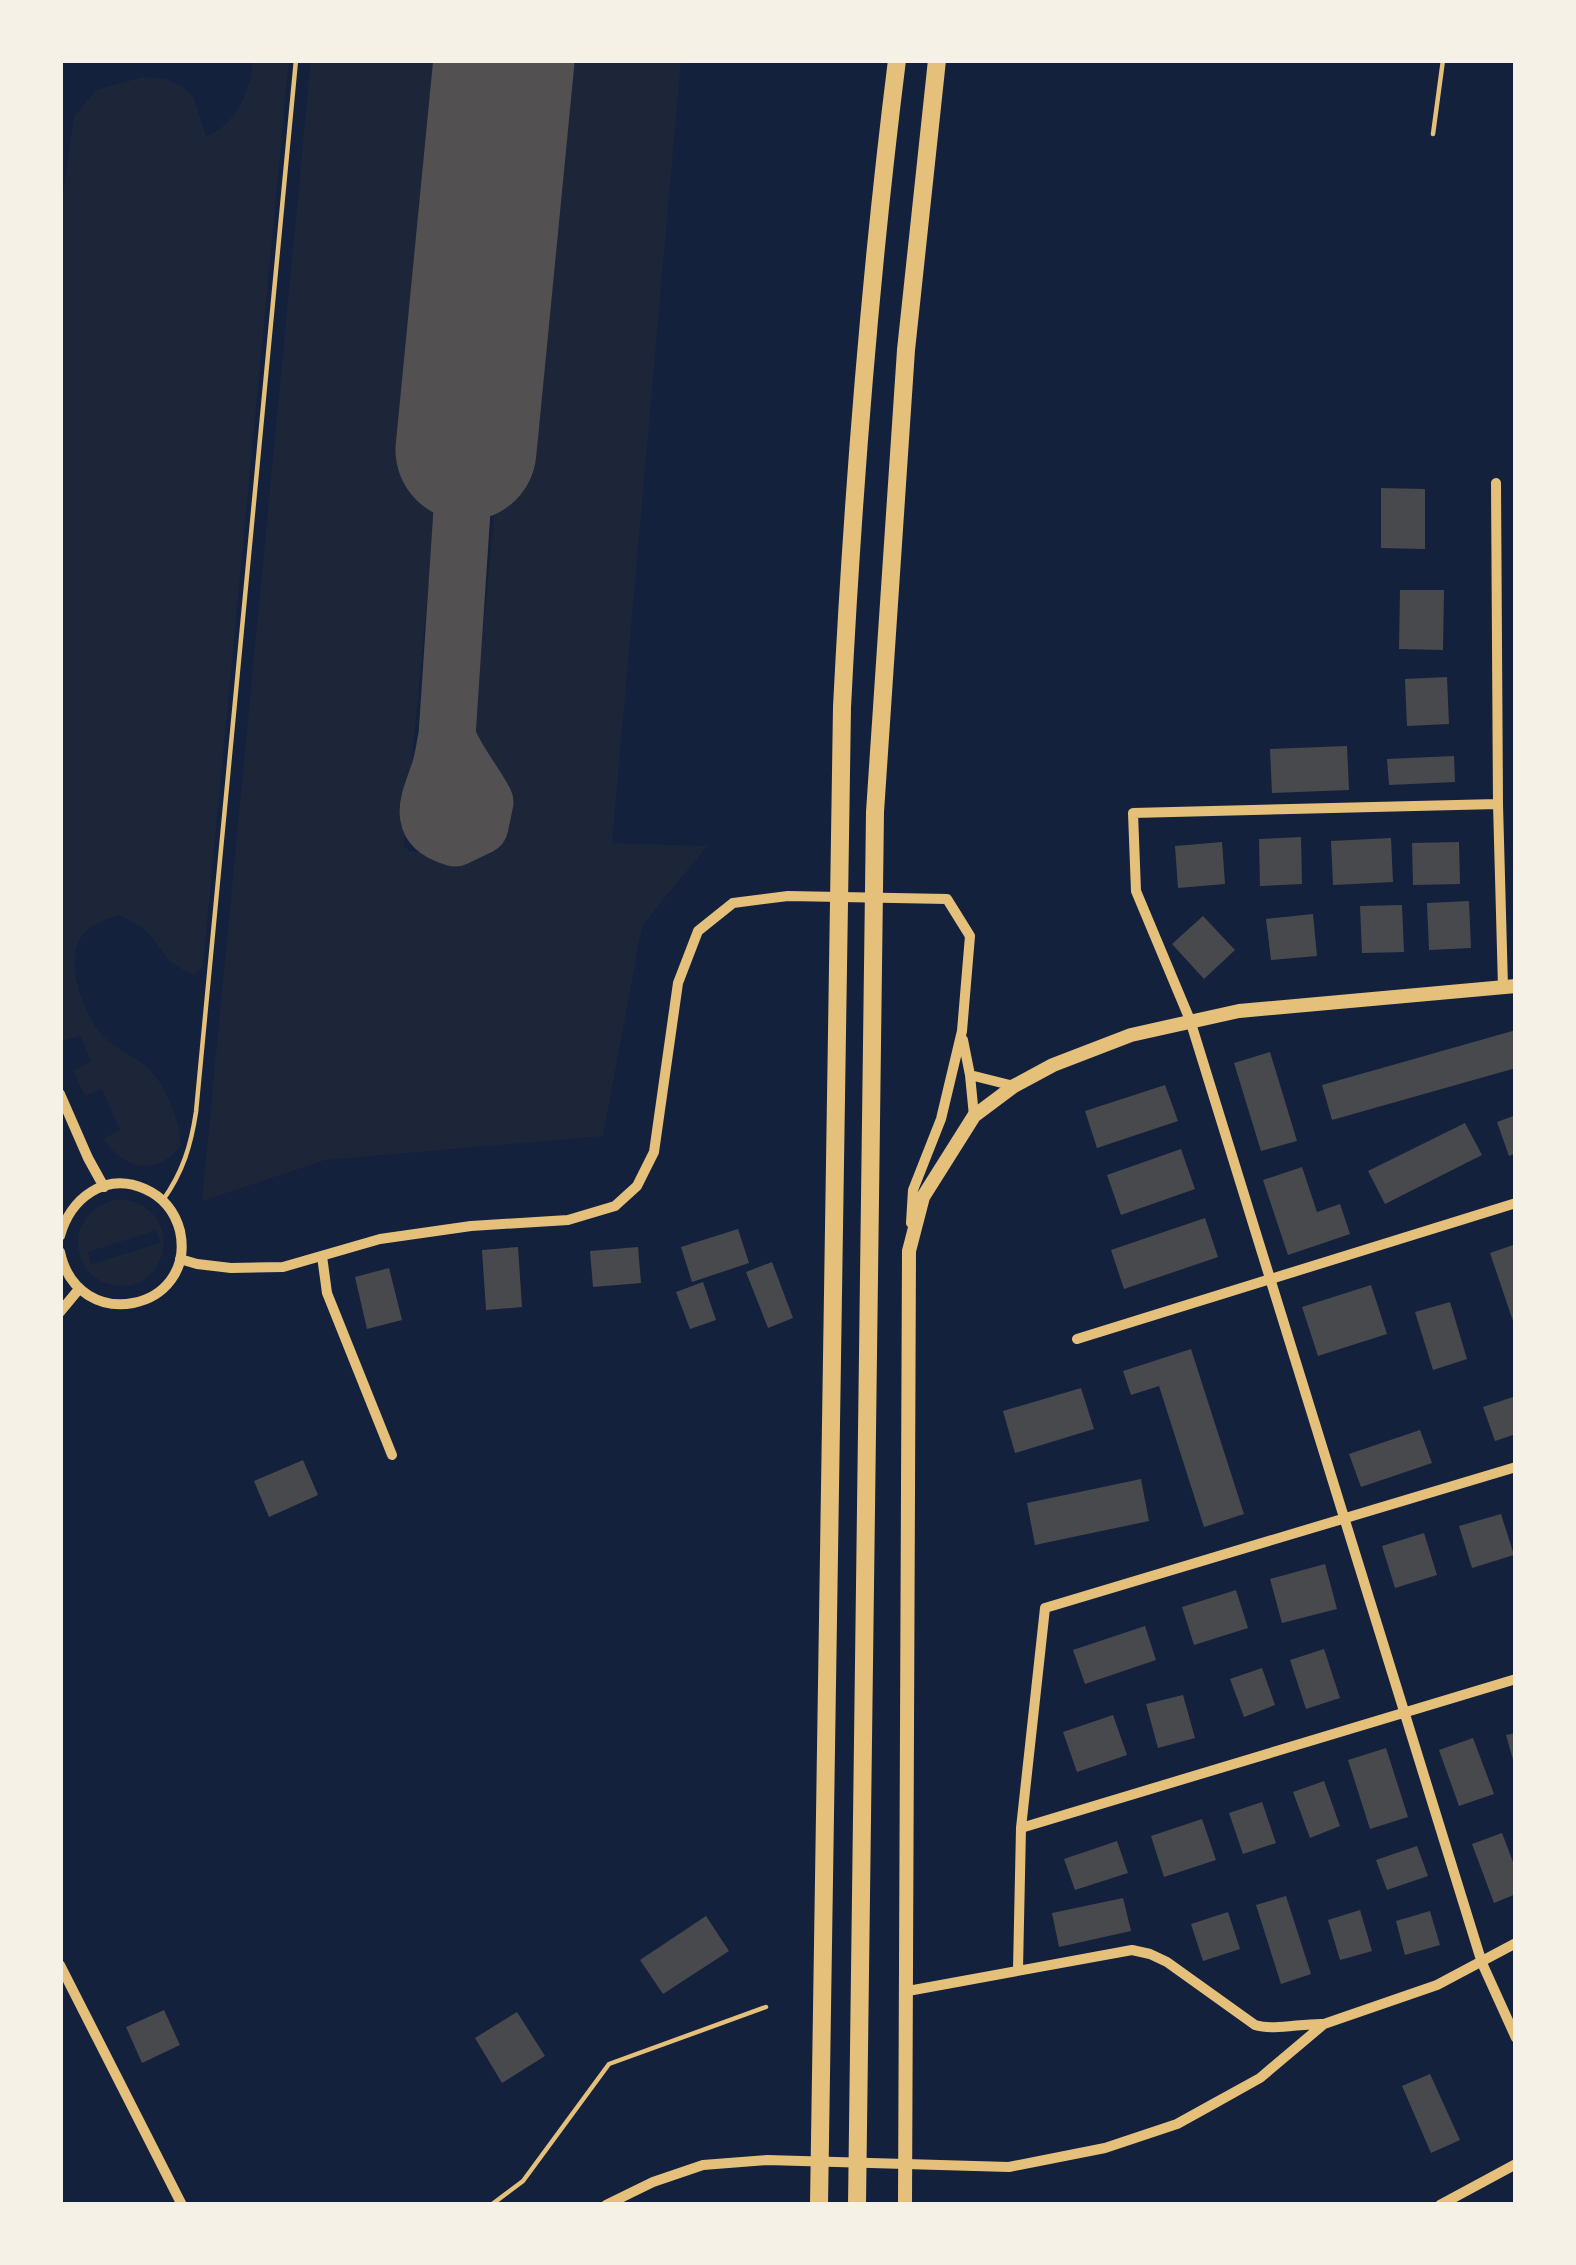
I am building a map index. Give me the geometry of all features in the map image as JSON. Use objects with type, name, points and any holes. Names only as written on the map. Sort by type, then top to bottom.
[{"type":"highway","points":[[819,2205],[842,707],[872,296],[897,60]]},
{"type":"highway","points":[[857,2205],[874,812],[906,350],[937,60]]},
{"type":"street","points":[[909,1251],[923,1197],[974,1116],[1014,1086],[1092,1048],[1239,1011],[1510,987],[1498,804],[1496,483]]},
{"type":"street","points":[[1498,804],[1133,813],[1136,891],[1190,1020],[1482,1963],[1516,2038]]},
{"type":"street","points":[[179,1259],[231,1268],[283,1267],[380,1239],[471,1226],[568,1220],[615,1206],[637,1186],[654,1152],[678,983],[698,931],[733,903],[788,896],[947,899],[970,936],[962,1031],[940,1119],[914,1190],[909,1251],[905,2205]]},
{"type":"street","points":[[962,1031],[974,1116]]},
{"type":"street","points":[[970,1076],[1014,1086]]},
{"type":"street","points":[[60,1094],[104,1186]]},
{"type":"street","points":[[940,1119],[955,1147]]},
{"type":"street","points":[[60,1237],[72,1208],[84,1196],[117,1184],[137,1186],[162,1201],[179,1227],[182,1246],[169,1282],[139,1303],[120,1306],[101,1303],[79,1289],[60,1252]]},
{"type":"street","points":[[1077,1339],[1516,1203]]},
{"type":"street","points":[[322,1256],[327,1293],[392,1455]]},
{"type":"street","points":[[60,1312],[79,1289]]},
{"type":"street","points":[[1018,1969],[1022,1828],[1045,1608],[1516,1467]]},
{"type":"street","points":[[1022,1828],[1516,1679]]},
{"type":"street","points":[[607,2205],[652,2182],[703,2165],[767,2160],[1009,2167],[1105,2148],[1177,2124],[1260,2078],[1324,2024],[1437,1985],[1516,1943]]},
{"type":"street","points":[[908,1991],[1132,1950],[1150,1954],[1187,1975],[1255,2025],[1324,2024]]},
{"type":"street","points":[[60,1965],[182,2205]]},
{"type":"street","points":[[1440,2205],[1516,2164]]},
{"type":"lane","points":[[162,1201],[190,1149],[196,1112],[296,60]]},
{"type":"lane","points":[[1433,134],[1443,60]]},
{"type":"path","points":[[491,2205],[523,2181],[609,2064],[766,2007]]},
{"type":"shaded area","points":[[253,60],[289,60],[203,966],[194,975],[184,970],[144,929],[119,915],[83,934],[76,950],[79,990],[96,1027],[149,1069],[175,1116],[181,1146],[161,1162],[140,1166],[121,1158],[103,1139],[120,1130],[102,1089],[85,1096],[73,1071],[91,1061],[80,1036],[60,1038],[60,213],[74,117],[96,90],[143,77],[177,84],[193,96],[206,136],[234,115],[249,83]]},
{"type":"shaded area","points":[[311,60],[478,60],[404,845],[409,851],[452,854],[486,847],[510,814],[504,783],[474,760],[472,747],[537,60],[681,60],[612,843],[707,846],[642,926],[603,1136],[325,1160],[202,1201]]},
{"type":"shaded area","points":[[122,1199],[144,1207],[157,1220],[163,1236],[155,1269],[126,1286],[94,1276],[78,1247],[86,1218]],"holes":[[[156,1230],[160,1243],[91,1264],[88,1252]]]},
{"type":"building","points":[[1381,488],[1425,489],[1425,549],[1381,548]]},
{"type":"building","points":[[1400,590],[1444,590],[1443,650],[1399,649]]},
{"type":"building","points":[[1447,677],[1449,724],[1407,726],[1405,679]]},
{"type":"building","points":[[1347,746],[1349,790],[1272,793],[1270,749]]},
{"type":"building","points":[[1454,756],[1455,782],[1389,785],[1387,759]]},
{"type":"building","points":[[1301,837],[1302,884],[1260,886],[1259,839]]},
{"type":"building","points":[[1391,838],[1393,882],[1333,885],[1331,841]]},
{"type":"building","points":[[1222,842],[1225,884],[1178,888],[1175,846]]},
{"type":"building","points":[[1459,842],[1460,884],[1413,885],[1412,843]]},
{"type":"building","points":[[1469,901],[1471,948],[1429,950],[1427,903]]},
{"type":"building","points":[[1402,905],[1404,952],[1362,953],[1360,906]]},
{"type":"building","points":[[1313,914],[1317,956],[1271,960],[1266,919]]},
{"type":"building","points":[[1203,916],[1235,950],[1204,979],[1172,944]]},
{"type":"building","points":[[1516,1030],[1516,1068],[1332,1120],[1322,1085]]},
{"type":"building","points":[[1270,1052],[1297,1141],[1261,1151],[1234,1063]]},
{"type":"building","points":[[1165,1085],[1178,1121],[1097,1148],[1085,1111]]},
{"type":"building","points":[[1516,1115],[1516,1153],[1509,1156],[1497,1122]]},
{"type":"building","points":[[1465,1123],[1482,1155],[1385,1204],[1368,1171]]},
{"type":"building","points":[[1181,1149],[1195,1189],[1121,1215],[1107,1175]]},
{"type":"building","points":[[1302,1167],[1317,1212],[1340,1204],[1350,1234],[1288,1255],[1263,1180]]},
{"type":"building","points":[[1205,1218],[1218,1257],[1124,1289],[1111,1250]]},
{"type":"building","points":[[738,1229],[749,1263],[692,1282],[681,1247]]},
{"type":"building","points":[[1516,1244],[1516,1327],[1515,1327],[1490,1253]]},
{"type":"building","points":[[518,1247],[522,1307],[486,1310],[482,1250]]},
{"type":"building","points":[[638,1247],[641,1283],[593,1287],[590,1251]]},
{"type":"building","points":[[772,1262],[793,1318],[768,1328],[746,1272]]},
{"type":"building","points":[[389,1268],[402,1320],[367,1329],[355,1277]]},
{"type":"building","points":[[703,1282],[716,1320],[690,1329],[676,1292]]},
{"type":"building","points":[[1371,1285],[1387,1334],[1318,1356],[1302,1307]]},
{"type":"building","points":[[1450,1302],[1467,1359],[1433,1370],[1415,1312]]},
{"type":"building","points":[[1191,1349],[1244,1514],[1204,1527],[1159,1386],[1131,1395],[1123,1371]]},
{"type":"building","points":[[1081,1388],[1094,1429],[1015,1453],[1003,1411]]},
{"type":"building","points":[[1516,1396],[1516,1434],[1495,1441],[1483,1407]]},
{"type":"building","points":[[1420,1430],[1432,1463],[1361,1487],[1349,1454]]},
{"type":"building","points":[[303,1460],[318,1495],[269,1517],[254,1481]]},
{"type":"building","points":[[1141,1479],[1149,1521],[1035,1545],[1027,1503]]},
{"type":"building","points":[[1501,1514],[1514,1555],[1472,1568],[1459,1526]]},
{"type":"building","points":[[1424,1533],[1437,1575],[1395,1588],[1382,1546]]},
{"type":"building","points":[[1325,1564],[1337,1609],[1282,1623],[1270,1579]]},
{"type":"building","points":[[1236,1590],[1248,1628],[1194,1645],[1182,1607]]},
{"type":"building","points":[[1145,1626],[1156,1660],[1085,1684],[1073,1650]]},
{"type":"building","points":[[1324,1649],[1340,1698],[1306,1709],[1290,1660]]},
{"type":"building","points":[[1262,1668],[1275,1705],[1244,1717],[1230,1679]]},
{"type":"building","points":[[1183,1695],[1195,1738],[1158,1748],[1146,1704]]},
{"type":"building","points":[[1113,1715],[1127,1755],[1077,1772],[1063,1732]]},
{"type":"building","points":[[1516,1733],[1516,1767],[1515,1767],[1506,1735]]},
{"type":"building","points":[[1473,1738],[1494,1794],[1459,1806],[1439,1750]]},
{"type":"building","points":[[1386,1748],[1408,1817],[1370,1829],[1348,1760]]},
{"type":"building","points":[[1324,1781],[1340,1826],[1310,1838],[1293,1792]]},
{"type":"building","points":[[1262,1802],[1276,1843],[1243,1854],[1229,1813]]},
{"type":"building","points":[[1202,1819],[1216,1860],[1164,1877],[1151,1836]]},
{"type":"building","points":[[1502,1833],[1516,1870],[1516,1894],[1494,1903],[1472,1844]]},
{"type":"building","points":[[1117,1841],[1128,1873],[1075,1890],[1064,1859]]},
{"type":"building","points":[[1417,1846],[1428,1876],[1387,1890],[1376,1860]]},
{"type":"building","points":[[1286,1896],[1311,1974],[1281,1984],[1256,1905]]},
{"type":"building","points":[[1123,1898],[1131,1931],[1059,1947],[1052,1913]]},
{"type":"building","points":[[1360,1910],[1372,1951],[1340,1960],[1328,1920]]},
{"type":"building","points":[[1430,1911],[1440,1945],[1405,1955],[1396,1921]]},
{"type":"building","points":[[1228,1912],[1240,1949],[1203,1961],[1191,1924]]},
{"type":"building","points":[[706,1916],[729,1951],[663,1994],[640,1960]]},
{"type":"building","points":[[164,2010],[180,2045],[142,2063],[126,2027]]},
{"type":"building","points":[[517,2012],[545,2056],[502,2083],[475,2038]]},
{"type":"building","points":[[1430,2074],[1460,2140],[1431,2153],[1402,2086]]},
{"type":"taxiway","points":[[447,736],[485,802],[480,826],[455,838],[434,828],[428,813],[447,736],[466,450]]},
{"type":"runway","points":[[466,450],[504,60]]}]
